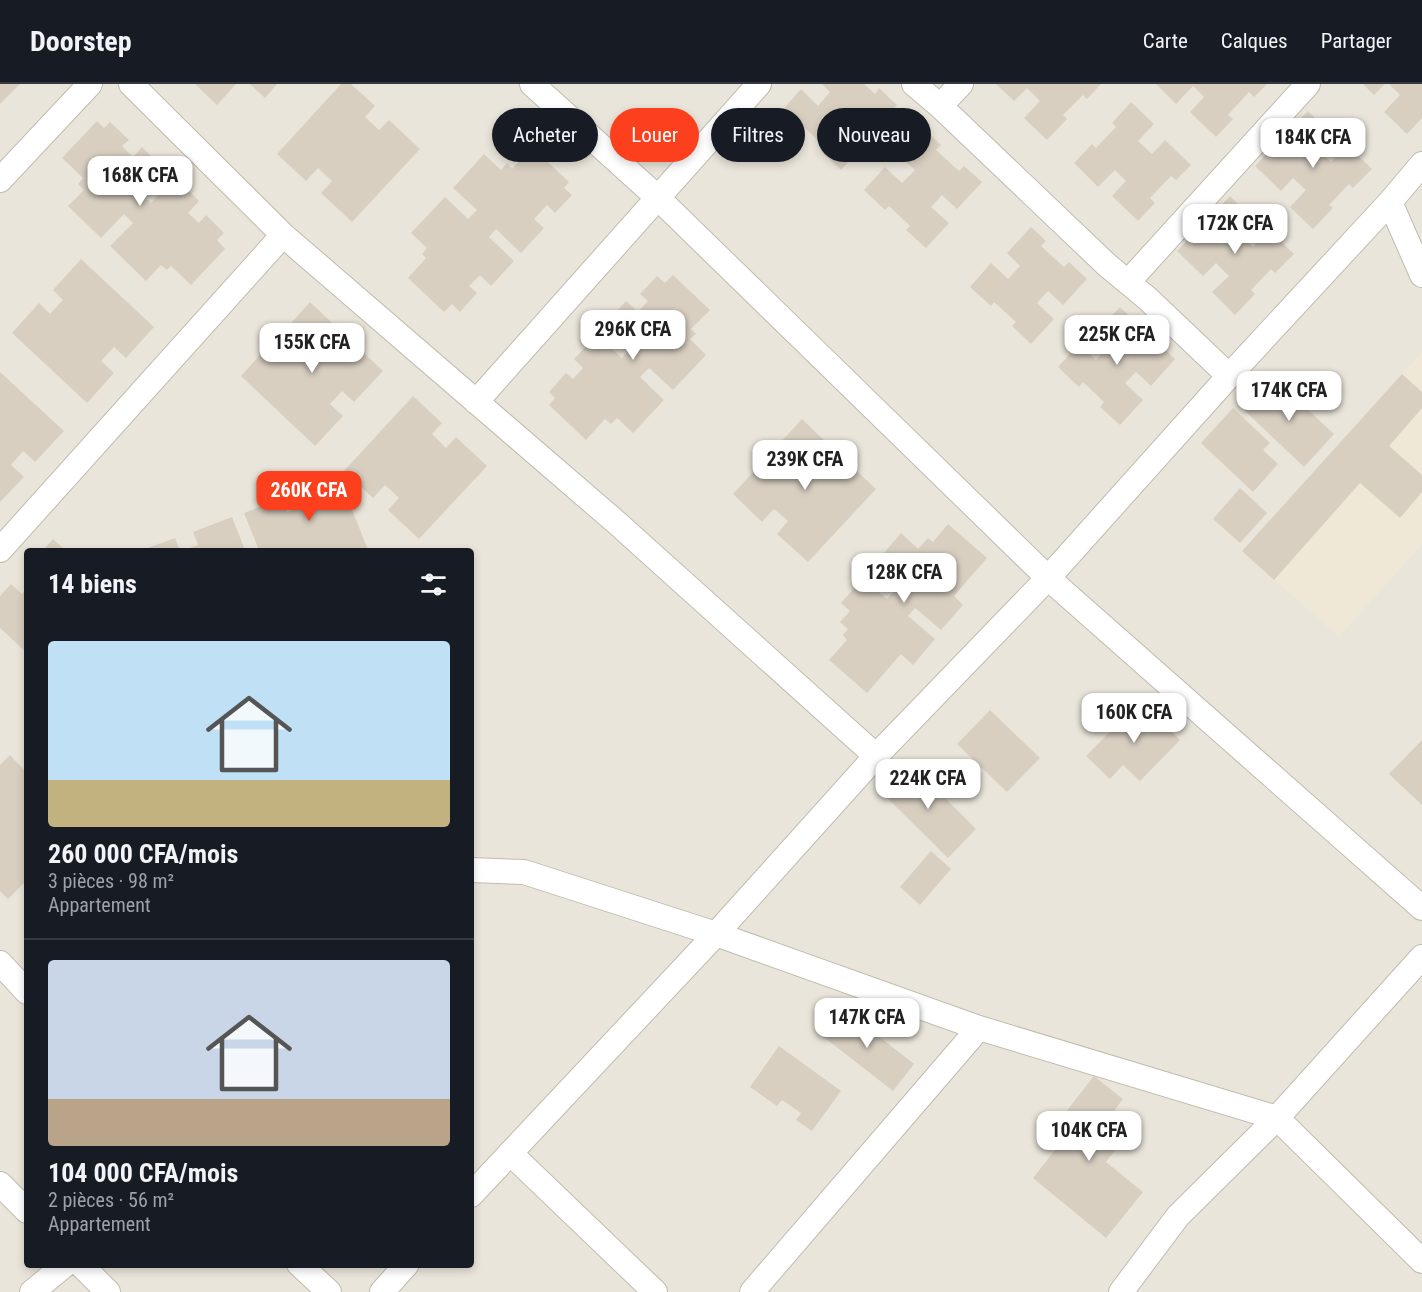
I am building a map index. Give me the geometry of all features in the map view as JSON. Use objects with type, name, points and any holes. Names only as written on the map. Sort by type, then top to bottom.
[{"type":"street","points":[[0,180],[90,84]]},
{"type":"street","points":[[131,84],[283,235],[617,523],[876,756]]},
{"type":"street","points":[[532,84],[657,197],[1048,578],[1422,908]]},
{"type":"street","points":[[476,402],[759,84]]},
{"type":"street","points":[[914,84],[1229,376]]},
{"type":"street","points":[[940,106],[961,84]]},
{"type":"street","points":[[1128,282],[1308,84]]},
{"type":"street","points":[[474,1193],[716,934],[876,756],[1048,578],[1422,164]]},
{"type":"street","points":[[1390,202],[1422,275]]},
{"type":"street","points":[[0,550],[283,235]]},
{"type":"street","points":[[474,870],[524,872],[716,934],[979,1028],[1277,1118],[1422,1261]]},
{"type":"street","points":[[1121,1292],[1178,1216],[1277,1118],[1422,957]]},
{"type":"street","points":[[0,963],[24,989]]},
{"type":"street","points":[[752,1292],[979,1028]]},
{"type":"street","points":[[510,1153],[655,1292]]},
{"type":"street","points":[[0,1184],[24,1208]]},
{"type":"street","points":[[32,1292],[61,1268]]},
{"type":"street","points":[[84,1268],[108,1292]]},
{"type":"street","points":[[303,1268],[329,1292]]},
{"type":"street","points":[[382,1292],[403,1268]]},
{"type":"shaded area","points":[[0,84],[1422,84],[1422,1292],[0,1292]]},
{"type":"shaded area","points":[[1422,352],[1422,544],[1339,637],[1242,551]]},
{"type":"building","points":[[0,84],[20,84],[0,104]]},
{"type":"building","points":[[195,84],[236,84],[217,105]]},
{"type":"building","points":[[250,84],[277,84],[265,98]]},
{"type":"building","points":[[341,84],[351,84],[375,106],[365,117],[379,130],[389,120],[420,149],[352,222],[321,193],[332,181],[318,168],[306,181],[277,154]]},
{"type":"building","points":[[822,84],[864,84],[875,94],[879,88],[897,105],[894,108],[817,108],[817,139],[805,128],[805,108],[784,108],[801,89],[818,106],[830,92]]},
{"type":"building","points":[[996,84],[1101,84],[1087,99],[1083,95],[1063,115],[1067,119],[1047,140],[1024,118],[1040,101],[1027,88],[1014,101]]},
{"type":"building","points":[[1156,84],[1267,84],[1254,97],[1249,92],[1228,115],[1233,119],[1216,137],[1190,112],[1204,97],[1193,86],[1176,104]]},
{"type":"building","points":[[1363,84],[1385,84],[1374,95]]},
{"type":"building","points":[[1389,84],[1422,84],[1422,118],[1407,134],[1384,112],[1400,95]]},
{"type":"building","points":[[1131,102],[1154,124],[1138,141],[1152,154],[1165,140],[1191,165],[1176,180],[1171,176],[1150,198],[1155,203],[1138,221],[1112,196],[1126,181],[1115,170],[1098,187],[1074,163],[1092,144],[1096,148],[1116,127],[1112,123]]},
{"type":"building","points":[[1308,111],[1334,136],[1319,151],[1331,162],[1347,145],[1372,169],[1353,188],[1349,184],[1329,205],[1333,208],[1313,229],[1290,207],[1306,190],[1293,178],[1281,191],[1255,166],[1269,151],[1274,155],[1296,133],[1291,128]]},
{"type":"building","points":[[97,121],[104,128],[110,122],[129,140],[122,146],[133,157],[142,147],[166,171],[143,196],[151,203],[175,177],[199,201],[188,213],[199,223],[206,215],[224,233],[217,240],[225,249],[191,285],[171,266],[167,270],[161,265],[146,281],[110,246],[133,223],[124,214],[101,238],[68,206],[84,190],[78,184],[83,178],[62,158]]},
{"type":"building","points":[[931,136],[941,145],[936,150],[959,171],[964,166],[982,182],[957,209],[942,195],[931,207],[949,223],[926,248],[906,230],[910,226],[889,206],[885,210],[864,190],[885,167],[902,183],[915,170],[906,162],[931,162]]},
{"type":"building","points":[[484,154],[501,170],[507,163],[512,169],[518,162],[548,162],[569,182],[564,188],[572,195],[555,213],[547,205],[534,219],[544,228],[521,253],[496,229],[489,237],[514,261],[491,286],[480,275],[469,286],[477,293],[460,312],[452,304],[444,312],[408,278],[426,258],[422,254],[427,248],[411,233],[445,197],[468,219],[477,210],[453,188]]},
{"type":"building","points":[[833,162],[848,162],[841,170]]},
{"type":"building","points":[[1230,196],[1256,222],[1242,236],[1253,247],[1269,230],[1294,254],[1275,273],[1271,269],[1251,290],[1255,294],[1235,315],[1212,292],[1229,276],[1216,263],[1203,276],[1177,251],[1191,236],[1196,241],[1218,219],[1213,214]]},
{"type":"building","points":[[1031,227],[1046,241],[1041,246],[1064,267],[1069,262],[1087,279],[1063,305],[1048,291],[1037,303],[1054,319],[1031,344],[1012,326],[1016,322],[994,302],[991,306],[970,287],[991,263],[1008,279],[1020,266],[1007,253]]},
{"type":"building","points":[[81,259],[154,327],[126,358],[114,347],[101,361],[114,373],[87,403],[12,333],[39,303],[50,314],[63,300],[53,290]]},
{"type":"building","points":[[673,275],[710,310],[691,329],[696,334],[690,339],[706,355],[673,390],[649,368],[640,377],[664,400],[633,433],[617,418],[611,424],[605,419],[586,440],[549,405],[555,398],[549,392],[566,373],[573,379],[583,368],[574,359],[597,335],[622,358],[629,350],[603,326],[626,301],[638,312],[648,301],[640,294],[657,276],[665,283]]},
{"type":"building","points":[[310,302],[383,371],[354,402],[342,391],[330,404],[343,416],[315,446],[241,376],[268,346],[279,357],[292,342],[282,333]]},
{"type":"building","points":[[1120,307],[1135,321],[1130,326],[1153,348],[1158,343],[1175,359],[1151,386],[1136,372],[1125,383],[1143,400],[1120,425],[1100,407],[1104,402],[1083,382],[1079,387],[1058,367],[1079,344],[1096,360],[1109,346],[1095,334]]},
{"type":"building","points":[[0,372],[64,431],[35,462],[23,451],[11,465],[24,477],[0,502]]},
{"type":"building","points":[[1402,374],[1422,392],[1422,408],[1389,446],[1422,475],[1422,492],[1400,518],[1360,483],[1274,580],[1242,551]]},
{"type":"building","points":[[1274,378],[1334,434],[1304,467],[1244,410]]},
{"type":"building","points":[[413,396],[442,423],[432,434],[446,448],[456,437],[487,466],[419,539],[388,510],[399,498],[385,485],[373,498],[344,471]]},
{"type":"building","points":[[1233,408],[1270,443],[1263,450],[1278,464],[1253,492],[1201,443]]},
{"type":"building","points":[[802,419],[831,447],[821,458],[836,471],[845,460],[876,489],[808,562],[777,534],[788,521],[774,509],[762,522],[733,494]]},
{"type":"building","points":[[339,477],[367,548],[258,548],[244,513],[282,498],[287,512],[305,505],[300,492]]},
{"type":"building","points":[[1240,488],[1267,513],[1240,543],[1213,519]]},
{"type":"building","points":[[232,517],[244,548],[190,548],[198,545],[193,532]]},
{"type":"building","points":[[948,524],[987,558],[954,596],[963,605],[941,630],[915,608],[908,616],[935,639],[913,665],[901,654],[867,693],[829,660],[847,640],[843,635],[848,629],[840,622],[850,611],[841,603],[863,578],[887,599],[895,590],[871,568],[901,533],[918,549],[928,538],[933,542]]},
{"type":"building","points":[[175,538],[179,548],[148,548]]},
{"type":"building","points":[[53,539],[63,548],[45,548]]},
{"type":"building","points":[[11,584],[22,594],[24,592],[24,650],[0,628],[0,596]]},
{"type":"building","points":[[1140,701],[1180,740],[1140,781],[1123,765],[1110,779],[1086,756]]},
{"type":"building","points":[[990,710],[1040,758],[1007,792],[957,744]]},
{"type":"building","points":[[1422,740],[1422,805],[1389,774]]},
{"type":"building","points":[[10,755],[24,770],[24,883],[8,899],[0,891],[0,765]]},
{"type":"building","points":[[909,762],[976,829],[948,858],[880,791]]},
{"type":"building","points":[[931,851],[951,869],[920,905],[900,887]]},
{"type":"building","points":[[841,1007],[914,1064],[893,1091],[820,1034]]},
{"type":"building","points":[[779,1046],[841,1091],[812,1131],[796,1120],[801,1113],[782,1100],[777,1106],[750,1087]]},
{"type":"building","points":[[1094,1076],[1123,1099],[1098,1132],[1117,1148],[1106,1162],[1143,1192],[1106,1238],[1033,1178],[1062,1141],[1050,1132]]}]
